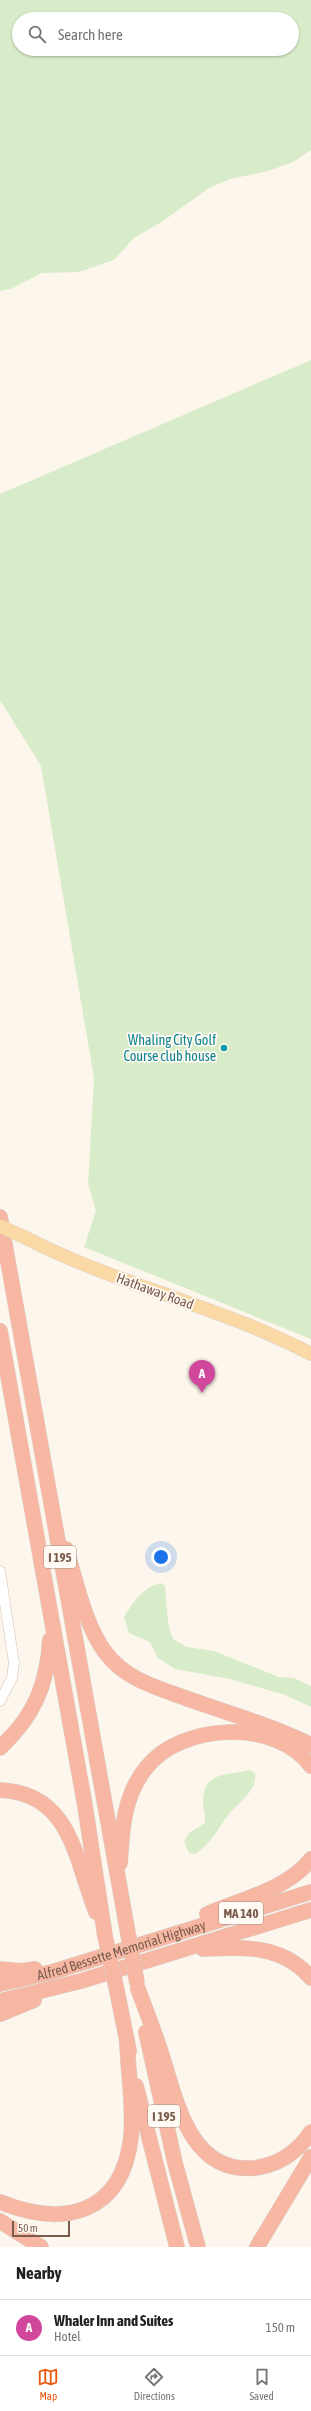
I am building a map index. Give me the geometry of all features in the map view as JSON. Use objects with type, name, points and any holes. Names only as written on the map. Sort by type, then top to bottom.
[{"type":"highway","name":"I 195","points":[[0,1217],[137,1986],[164,2117],[198,2247]]},
{"type":"highway","name":"I 195","points":[[0,1331],[106,1936],[127,2042],[177,2247]]},
{"type":"highway","points":[[50,1494],[91,1628],[105,1652],[117,1666],[133,1677],[152,1685],[266,1725],[311,1745]]},
{"type":"highway","points":[[0,1748],[20,1726],[38,1699],[47,1662],[50,1615]]},
{"type":"highway","points":[[121,1898],[121,1850],[125,1811],[138,1780],[146,1768],[163,1751],[179,1742],[199,1736],[221,1733],[245,1733],[279,1743],[300,1755],[311,1766]]},
{"type":"highway","points":[[0,1790],[25,1793],[38,1799],[56,1814],[72,1843],[84,1881],[106,1936]]},
{"type":"highway","points":[[170,1934],[197,1919],[276,1886],[301,1869],[311,1859]]},
{"type":"highway","name":"Alfred Bessette Memorial Highway","points":[[0,1984],[33,1977],[311,1892]]},
{"type":"highway","name":"Alfred Bessette Memorial Highway","points":[[0,2001],[74,1982],[311,1910]]},
{"type":"highway","points":[[180,1950],[235,1946],[263,1949],[293,1962],[311,1978]]},
{"type":"highway","points":[[0,1969],[21,1971],[99,1956]]},
{"type":"highway","points":[[0,2014],[74,1982]]},
{"type":"highway","points":[[137,1986],[154,2030],[182,2117],[193,2138],[207,2154],[230,2166],[260,2167],[284,2159],[301,2145],[311,2132]]},
{"type":"highway","points":[[0,2202],[35,2214],[69,2215],[87,2208],[109,2190],[121,2172],[131,2137],[127,2042]]},
{"type":"highway","points":[[257,2247],[311,2157]]},
{"type":"highway","points":[[0,2221],[41,2247]]},
{"type":"main road","name":"Hathaway Road","points":[[0,1226],[68,1258],[221,1315],[311,1354]]},
{"type":"street","points":[[0,1571],[14,1663],[12,1678],[1,1698]]},
{"type":"green space","points":[[0,0],[311,0],[311,150],[293,162],[268,171],[230,179],[209,188],[163,221],[134,238],[114,260],[79,272],[42,273],[11,289],[0,291]]},
{"type":"green space","points":[[311,360],[311,1339],[84,1247],[96,1211],[88,1184],[94,1078],[41,766],[0,700],[0,494]]},
{"type":"green space","points":[[161,1583],[165,1586],[168,1620],[173,1639],[187,1647],[214,1651],[279,1677],[294,1678],[311,1686],[311,1707],[285,1695],[230,1679],[175,1669],[158,1658],[150,1642],[129,1633],[124,1617],[139,1596],[149,1588]]},
{"type":"green space","points":[[249,1770],[255,1773],[254,1785],[251,1790],[229,1814],[206,1846],[195,1854],[189,1853],[184,1842],[189,1833],[205,1823],[203,1801],[204,1791],[208,1784],[212,1779],[218,1776]]},
{"type":"place","name":"Whaling City Golf Course club house","points":[[224,1048]]},
{"type":"place","name":"Whaler Inn and Suites","points":[[202,1393]]}]
